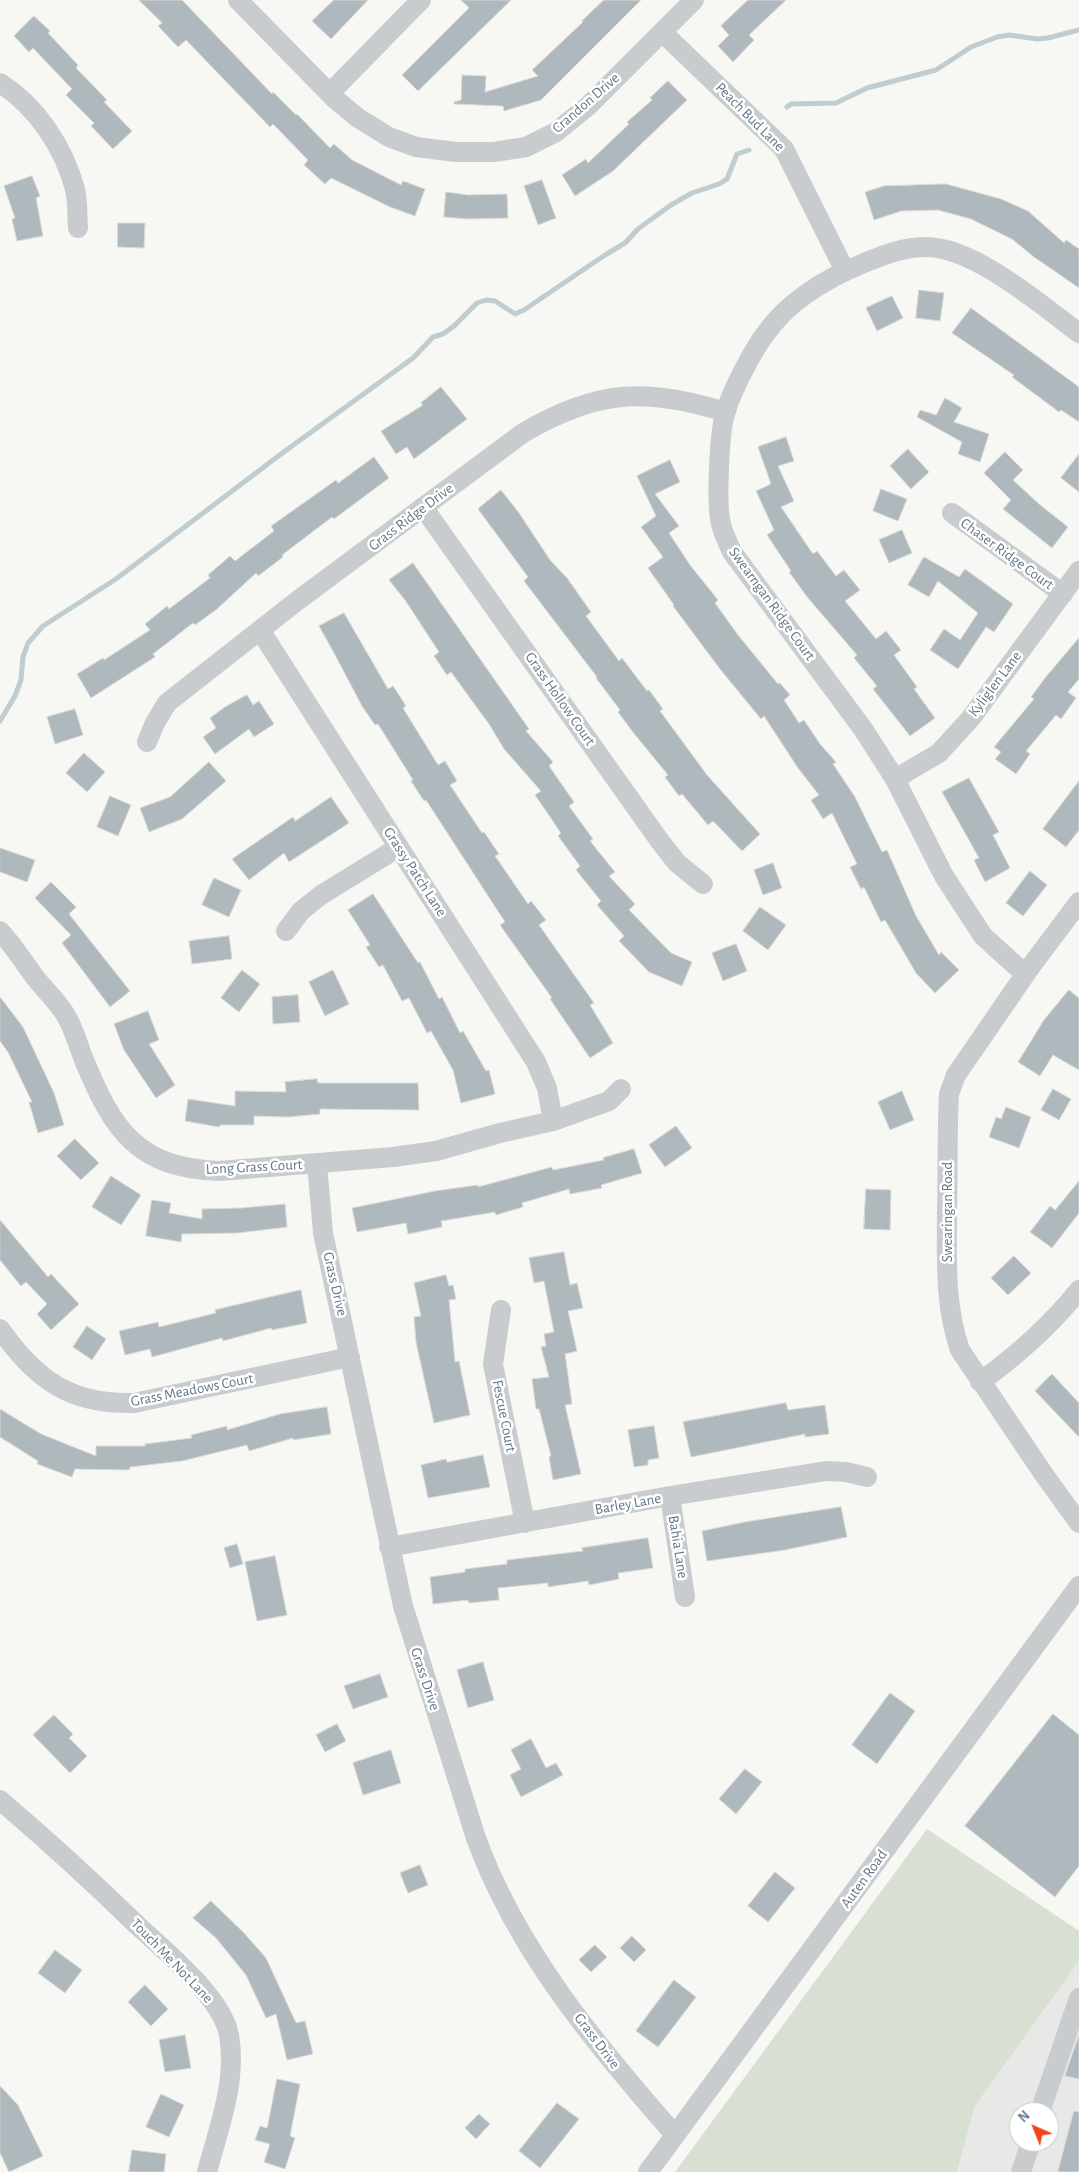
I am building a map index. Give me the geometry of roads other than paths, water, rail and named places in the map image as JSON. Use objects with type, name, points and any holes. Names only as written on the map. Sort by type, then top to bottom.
[{"type":"street","name":"Crandon Drive","points":[[238,0],[330,93],[358,118],[389,137],[416,147],[456,152],[494,152],[526,147],[556,132],[588,106],[694,0]]},
{"type":"street","points":[[330,93],[421,0]]},
{"type":"street","name":"Peach Bud Lane","points":[[662,32],[784,149],[845,271]]},
{"type":"street","points":[[0,83],[12,91],[40,118],[56,142],[76,191],[78,228]]},
{"type":"street","name":"Swearngan Ridge Court","points":[[1025,974],[983,936],[944,876],[895,779],[863,729],[732,552],[720,523],[720,458],[725,412],[738,383],[766,333],[788,309],[809,292],[845,271],[896,250],[926,247],[950,251],[978,261],[1079,333]]},
{"type":"street","name":"Grass Ridge Drive","points":[[148,742],[155,723],[167,703],[423,507],[523,433],[550,417],[573,407],[626,396],[658,396],[689,401],[725,412]]},
{"type":"street","name":"Grass Hollow Court","points":[[423,507],[659,840],[678,863],[703,884]]},
{"type":"street","name":"Chaser Ridge Court","points":[[952,513],[1063,594]]},
{"type":"street","name":"Kyliglen Lane","points":[[895,779],[939,753],[971,718],[1079,571]]},
{"type":"street","name":"Grassy Patch Lane","points":[[260,630],[536,1062],[547,1088],[553,1121]]},
{"type":"street","points":[[286,932],[301,911],[321,895],[399,847]]},
{"type":"street","name":"Swearingan Road","points":[[1079,902],[1025,974],[956,1075],[949,1094],[947,1235],[949,1306],[952,1326],[960,1350],[980,1382],[1079,1523]]},
{"type":"street","name":"Long Grass Court","points":[[0,931],[66,1016],[107,1111],[121,1131],[137,1147],[154,1157],[196,1170],[219,1171],[317,1164],[436,1151],[500,1133],[553,1121],[609,1101],[621,1089]]},
{"type":"street","name":"Grass Drive","points":[[317,1164],[323,1233],[403,1606],[476,1838],[490,1876],[507,1911],[550,1978],[602,2049],[675,2135]]},
{"type":"street","points":[[980,1382],[1041,1330],[1066,1306],[1079,1290]]},
{"type":"street","name":"Fescue Court","points":[[501,1310],[494,1364],[525,1523]]},
{"type":"street","name":"Grass Meadows Court","points":[[0,1329],[27,1364],[48,1381],[77,1396],[100,1402],[134,1403],[350,1356]]},
{"type":"street","name":"Barley Lane","points":[[389,1547],[670,1496],[826,1471],[846,1472],[867,1478]]},
{"type":"street","name":"Bahia Lane","points":[[670,1496],[685,1597]]},
{"type":"street","name":"Auten Road","points":[[648,2172],[1079,1586]]},
{"type":"street","name":"Touch Me Not Lane","points":[[0,1800],[61,1851],[205,1991],[219,2010],[228,2032],[231,2057],[229,2088],[206,2172]]},
{"type":"street","points":[[1043,2102],[1079,1998]]},
{"type":"street","points":[[1021,2172],[1028,2152]]},
{"type":"waterway","points":[[787,107],[791,104],[836,103],[867,88],[936,70],[971,47],[997,37],[1009,35],[1037,39],[1079,30]]},
{"type":"waterway","points":[[0,721],[15,696],[21,680],[23,657],[28,643],[43,626],[116,579],[281,454],[413,358],[433,337],[443,334],[454,326],[477,303],[486,300],[495,301],[515,314],[524,310],[625,243],[638,229],[671,205],[692,193],[719,184],[727,179],[737,154],[749,150]]}]
